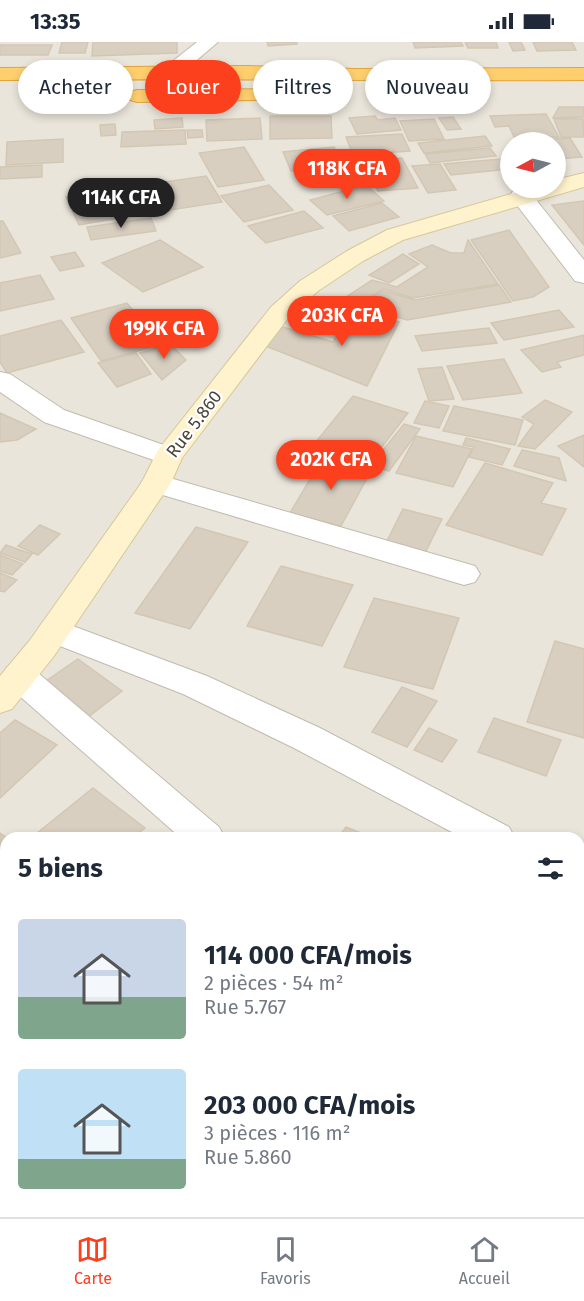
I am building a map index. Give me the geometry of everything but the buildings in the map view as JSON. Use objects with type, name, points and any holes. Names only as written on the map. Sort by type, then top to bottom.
[{"type":"highway","points":[[241,72],[356,75],[584,74]]},
{"type":"highway","points":[[0,74],[145,73]]},
{"type":"highway","points":[[133,96],[253,95]]},
{"type":"street","points":[[186,60],[209,42]]},
{"type":"street","name":"Rue 5.860","points":[[566,184],[584,180]]},
{"type":"street","name":"Rue 5.860","points":[[10,688],[54,631],[162,470],[280,312],[309,286],[355,256],[394,235],[514,198]]},
{"type":"street","points":[[523,198],[584,276]]},
{"type":"street","points":[[0,380],[54,416],[162,470],[464,574]]},
{"type":"street","points":[[54,631],[195,685],[307,738],[485,832]]},
{"type":"street","points":[[10,688],[198,832]]},
{"type":"shaded area","points":[[0,42],[584,42],[584,832],[0,832]]}]
